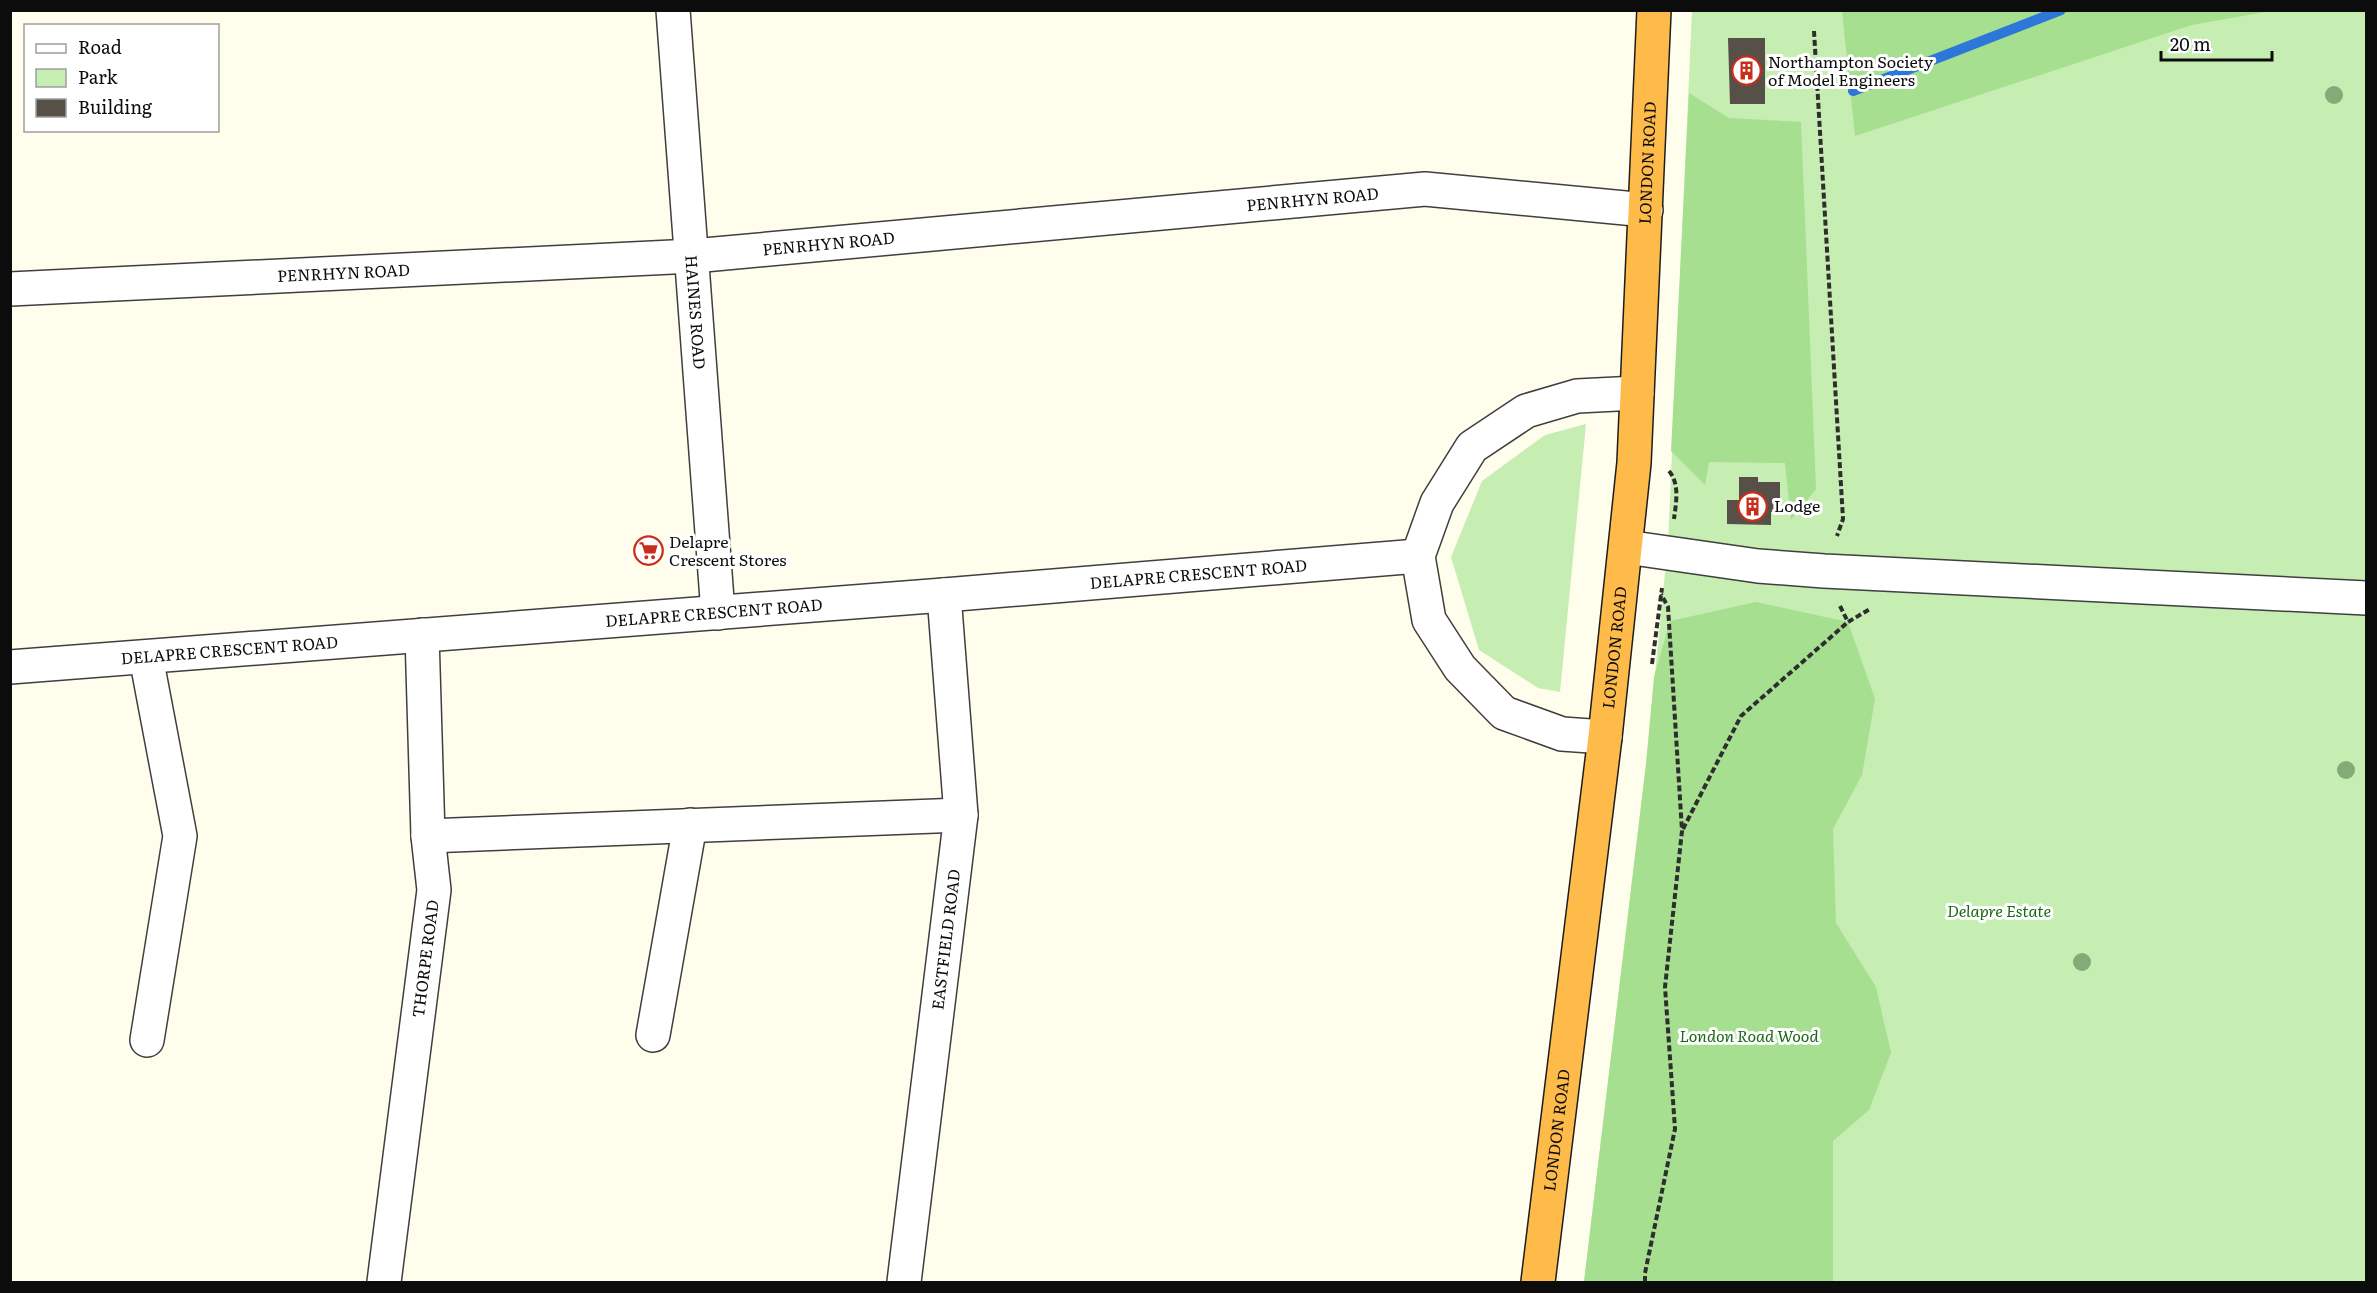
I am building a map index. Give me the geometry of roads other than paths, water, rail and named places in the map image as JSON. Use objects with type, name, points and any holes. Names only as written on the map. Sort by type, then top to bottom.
[{"type":"highway","name":"LONDON ROAD","points":[[1538,1282],[1626,547],[1634,458],[1654,10]]},
{"type":"street","name":"HAINES ROAD","points":[[674,10],[718,613]]},
{"type":"street","name":"PENRHYN ROAD","points":[[10,289],[693,256],[1425,189],[1646,210]]},
{"type":"street","points":[[1605,737],[1562,734],[1504,713],[1460,668],[1429,620],[1418,556],[1437,503],[1472,447],[1526,411],[1577,396],[1637,393]]},
{"type":"street","points":[[1626,547],[1758,566],[1824,571],[2367,598]]},
{"type":"street","name":"DELAPRE CRESCENT ROAD","points":[[10,667],[944,596],[1418,556]]},
{"type":"street","name":"EASTFIELD ROAD","points":[[904,1282],[961,815],[944,596]]},
{"type":"street","name":"THORPE ROAD","points":[[384,1282],[434,890],[428,836],[422,635]]},
{"type":"street","points":[[146,657],[180,836],[147,1040]]},
{"type":"street","points":[[428,836],[961,815]]},
{"type":"street","points":[[653,1035],[690,825]]},
{"type":"waterway","points":[[1853,91],[2061,10]]},
{"type":"place","name":"Northampton Society of Model Engineers","points":[[1747,71]]},
{"type":"place","name":"Lodge","points":[[1753,506]]},
{"type":"place","name":"Delapre Crescent Stores","points":[[648,551]]},
{"type":"park label","name":"Delapre Estate","points":[[1999,911]]},
{"type":"park label","name":"London Road Wood","points":[[1749,1036]]}]
